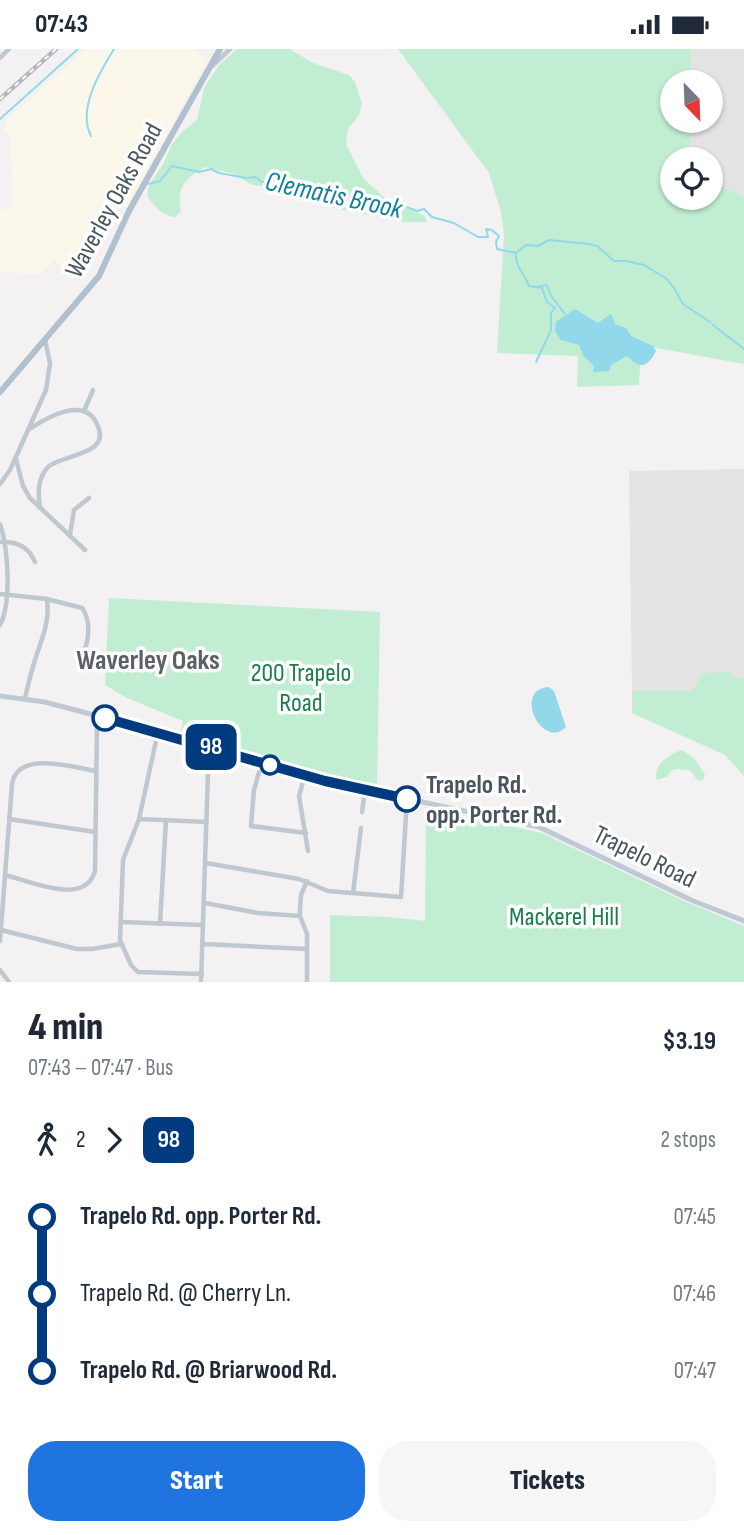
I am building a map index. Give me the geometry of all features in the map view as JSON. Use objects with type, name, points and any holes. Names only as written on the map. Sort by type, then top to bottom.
[{"type":"main road","name":"Waverley Oaks Road","points":[[0,392],[99,276],[124,220],[220,49]]},
{"type":"main road","points":[[204,76],[230,49]]},
{"type":"main road","name":"Trapelo Road","points":[[0,696],[25,698],[158,732],[365,790],[545,829],[691,900],[744,921]]},
{"type":"street","points":[[1,55],[9,49]]},
{"type":"street","points":[[0,484],[31,428],[49,379],[50,363],[45,339]]},
{"type":"street","points":[[83,412],[93,390]]},
{"type":"street","points":[[31,428],[56,413],[83,412],[92,416],[98,424],[98,440],[88,451],[58,460],[48,467],[39,484],[40,508]]},
{"type":"street","points":[[16,459],[26,493],[85,550]]},
{"type":"street","points":[[70,536],[74,510],[89,498]]},
{"type":"street","points":[[0,524],[5,612],[0,625]]},
{"type":"street","points":[[2,541],[26,549],[35,562]]},
{"type":"street","points":[[3,594],[77,604],[85,611],[88,620],[85,650],[81,655]]},
{"type":"street","points":[[25,698],[48,619],[47,599]]},
{"type":"street","points":[[5,875],[69,891],[89,885],[94,875],[99,717]]},
{"type":"street","points":[[158,732],[139,819],[123,860],[121,944],[131,965],[138,972],[202,974]]},
{"type":"street","points":[[201,982],[208,773],[213,748]]},
{"type":"street","points":[[262,762],[254,790],[251,826],[306,833]]},
{"type":"street","points":[[0,941],[13,778],[24,766],[38,763],[96,771]]},
{"type":"street","points":[[305,775],[299,796],[307,851]]},
{"type":"street","points":[[362,812],[365,790]]},
{"type":"street","points":[[205,863],[307,881],[328,891],[401,897],[407,799]]},
{"type":"street","points":[[9,819],[94,832]]},
{"type":"street","points":[[139,819],[207,822]]},
{"type":"street","points":[[160,925],[166,820]]},
{"type":"street","points":[[353,893],[361,828]]},
{"type":"street","points":[[307,881],[301,895],[300,916],[306,927],[307,982]]},
{"type":"street","points":[[205,904],[258,913],[300,916]]},
{"type":"street","points":[[121,922],[203,925]]},
{"type":"street","points":[[1,930],[77,949],[121,944]]},
{"type":"street","points":[[202,944],[307,949]]},
{"type":"street","points":[[0,970],[9,982]]},
{"type":"street","points":[[138,972],[138,980]]},
{"type":"shaded area","points":[[86,49],[195,49],[207,61],[126,208],[115,202],[104,205],[75,265],[64,270],[54,259],[41,274],[0,272],[0,210],[13,207],[11,136],[4,132],[7,120]]},
{"type":"shaded area","points":[[691,49],[744,49],[744,197],[723,187],[723,147],[690,147],[691,133],[723,133],[723,70],[691,70]]},
{"type":"shaded area","points":[[744,469],[744,678],[734,677],[729,672],[694,691],[632,691],[629,471]]},
{"type":"green space","points":[[237,49],[290,49],[313,63],[349,75],[355,82],[362,103],[359,115],[348,129],[346,144],[363,178],[385,198],[425,216],[427,222],[406,222],[334,208],[280,187],[252,185],[234,174],[205,167],[187,180],[181,190],[181,212],[175,217],[158,209],[147,195],[149,186],[172,144],[197,120],[204,88],[219,65]]},
{"type":"green space","points":[[398,49],[691,49],[691,70],[660,70],[660,133],[691,133],[690,147],[660,147],[660,210],[723,210],[723,187],[744,197],[744,364],[641,345],[639,385],[577,387],[578,356],[497,353],[504,236],[501,212],[489,173]]},
{"type":"green space","name":"200 Trapelo Road","points":[[109,598],[380,612],[377,788],[331,778],[180,733],[183,721],[127,698],[105,685]]},
{"type":"green space","points":[[730,672],[734,677],[744,678],[744,776],[725,755],[632,713],[632,691],[693,691],[702,673]]},
{"type":"green space","points":[[682,750],[694,758],[705,775],[703,780],[698,781],[690,770],[677,769],[667,777],[657,780],[659,765],[672,754]]},
{"type":"green space","name":"Mackerel Hill","points":[[426,807],[542,833],[684,901],[744,926],[744,982],[330,982],[330,915],[425,921]]},
{"type":"water","points":[[575,309],[598,323],[611,314],[615,324],[626,328],[631,336],[653,346],[656,351],[646,364],[639,365],[627,356],[611,365],[609,371],[593,372],[594,366],[584,357],[579,345],[561,340],[555,331],[556,322]]},
{"type":"water","points":[[549,687],[554,691],[566,727],[557,732],[548,731],[540,725],[532,707],[533,697],[538,690]]},
{"type":"waterway","points":[[0,119],[78,49]]},
{"type":"waterway","name":"Clematis Brook","points":[[91,136],[87,125],[88,103],[114,49]]},
{"type":"waterway","name":"Clematis Brook","points":[[148,184],[160,181],[172,166],[199,172],[211,169],[246,178],[255,177],[262,182],[298,185],[311,193],[327,191],[345,198],[374,198],[417,211],[424,209],[432,217],[454,223],[478,237],[488,237],[486,229],[492,230],[499,236],[497,249],[516,253],[526,245],[538,246],[549,240],[589,244],[597,246],[614,261],[644,265],[667,279],[683,304],[710,322]]},
{"type":"waterway","points":[[516,255],[517,264],[529,286],[542,288],[547,302],[555,308],[551,313],[551,330],[536,362]]},
{"type":"waterway","points":[[536,287],[547,285],[551,296],[565,314]]},
{"type":"waterway","name":"Clematis Brook","points":[[713,325],[744,349]]},
{"type":"railway","points":[[0,99],[56,49]]},
{"type":"bus line","name":"98","points":[[105,718],[325,781],[407,799]]},
{"type":"place","name":"Trapelo Rd. opp. Porter Rd.","points":[[407,799]]},
{"type":"district","name":"Waverley Oaks","points":[[148,659]]}]
